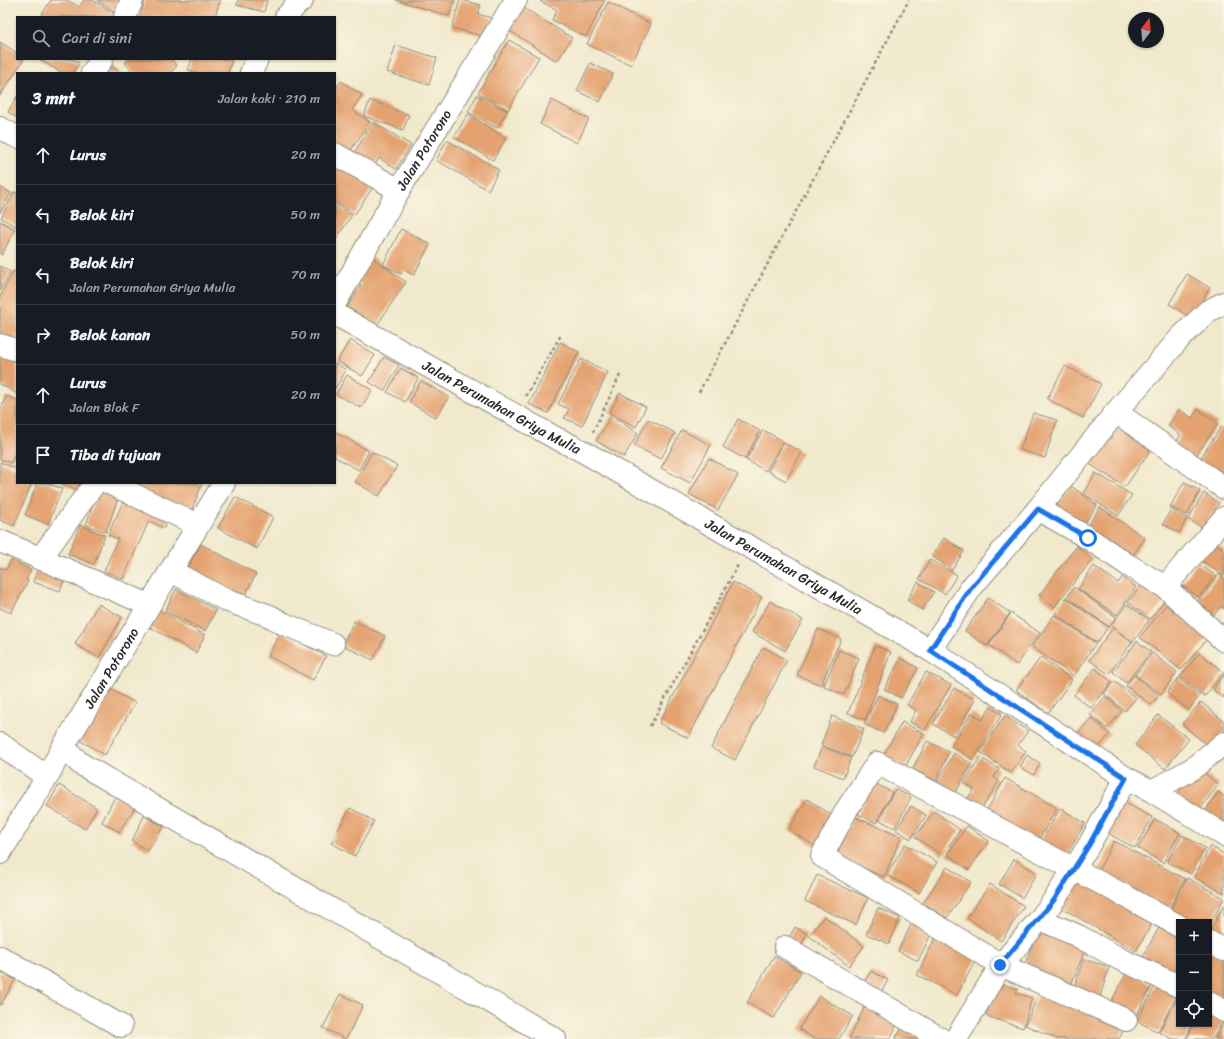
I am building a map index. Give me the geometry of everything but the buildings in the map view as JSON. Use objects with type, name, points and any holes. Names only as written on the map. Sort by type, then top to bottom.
[{"type":"street","points":[[124,16],[132,0]]},
{"type":"street","points":[[287,16],[302,0]]},
{"type":"street","name":"Jalan Potorono","points":[[336,302],[399,190],[516,0]]},
{"type":"street","points":[[93,72],[101,60]]},
{"type":"street","points":[[251,72],[257,60]]},
{"type":"street","points":[[0,128],[16,136]]},
{"type":"street","points":[[336,155],[399,190]]},
{"type":"street","points":[[930,650],[971,588],[1038,509],[1116,412],[1180,338],[1208,311],[1224,303]]},
{"type":"street","name":"Jalan Perumahan Griya Mulia","points":[[336,305],[516,416],[584,452],[930,650],[1126,778],[1152,791],[1224,835]]},
{"type":"street","points":[[0,345],[16,350]]},
{"type":"street","points":[[1116,412],[1224,488]]},
{"type":"street","points":[[40,558],[94,484]]},
{"type":"street","points":[[111,484],[198,525]]},
{"type":"street","name":"Jalan Potorono","points":[[0,853],[47,777],[63,747],[148,605],[171,571],[223,484]]},
{"type":"street","points":[[1038,509],[1088,538],[1128,566],[1165,586],[1224,641]]},
{"type":"street","points":[[1165,586],[1224,518]]},
{"type":"street","points":[[0,541],[148,605]]},
{"type":"street","points":[[171,571],[228,601],[270,616],[284,624],[333,644]]},
{"type":"street","points":[[1152,791],[1192,769],[1224,743]]},
{"type":"street","points":[[0,744],[47,777]]},
{"type":"street","points":[[63,747],[81,764],[555,1039]]},
{"type":"street","points":[[1126,1020],[1000,965],[822,856],[846,808],[876,763],[1176,924]]},
{"type":"street","points":[[956,1039],[1000,965],[1040,919],[1054,900],[1089,845],[1126,778]]},
{"type":"street","points":[[1040,919],[1078,936],[1120,959],[1176,985]]},
{"type":"street","points":[[1212,944],[1224,950]]},
{"type":"street","points":[[785,947],[941,1039]]},
{"type":"street","points":[[0,957],[121,1026]]},
{"type":"street","points":[[1212,1005],[1224,1011]]},
{"type":"path","points":[[699,392],[909,0]]},
{"type":"path","points":[[516,416],[561,334]]},
{"type":"path","points":[[584,452],[621,373]]},
{"type":"path","points":[[650,726],[749,546]]},
{"type":"route","points":[[1000,965],[1040,919],[1054,900],[1089,845],[1126,778],[930,650],[971,588],[1038,509],[1088,538]]}]
